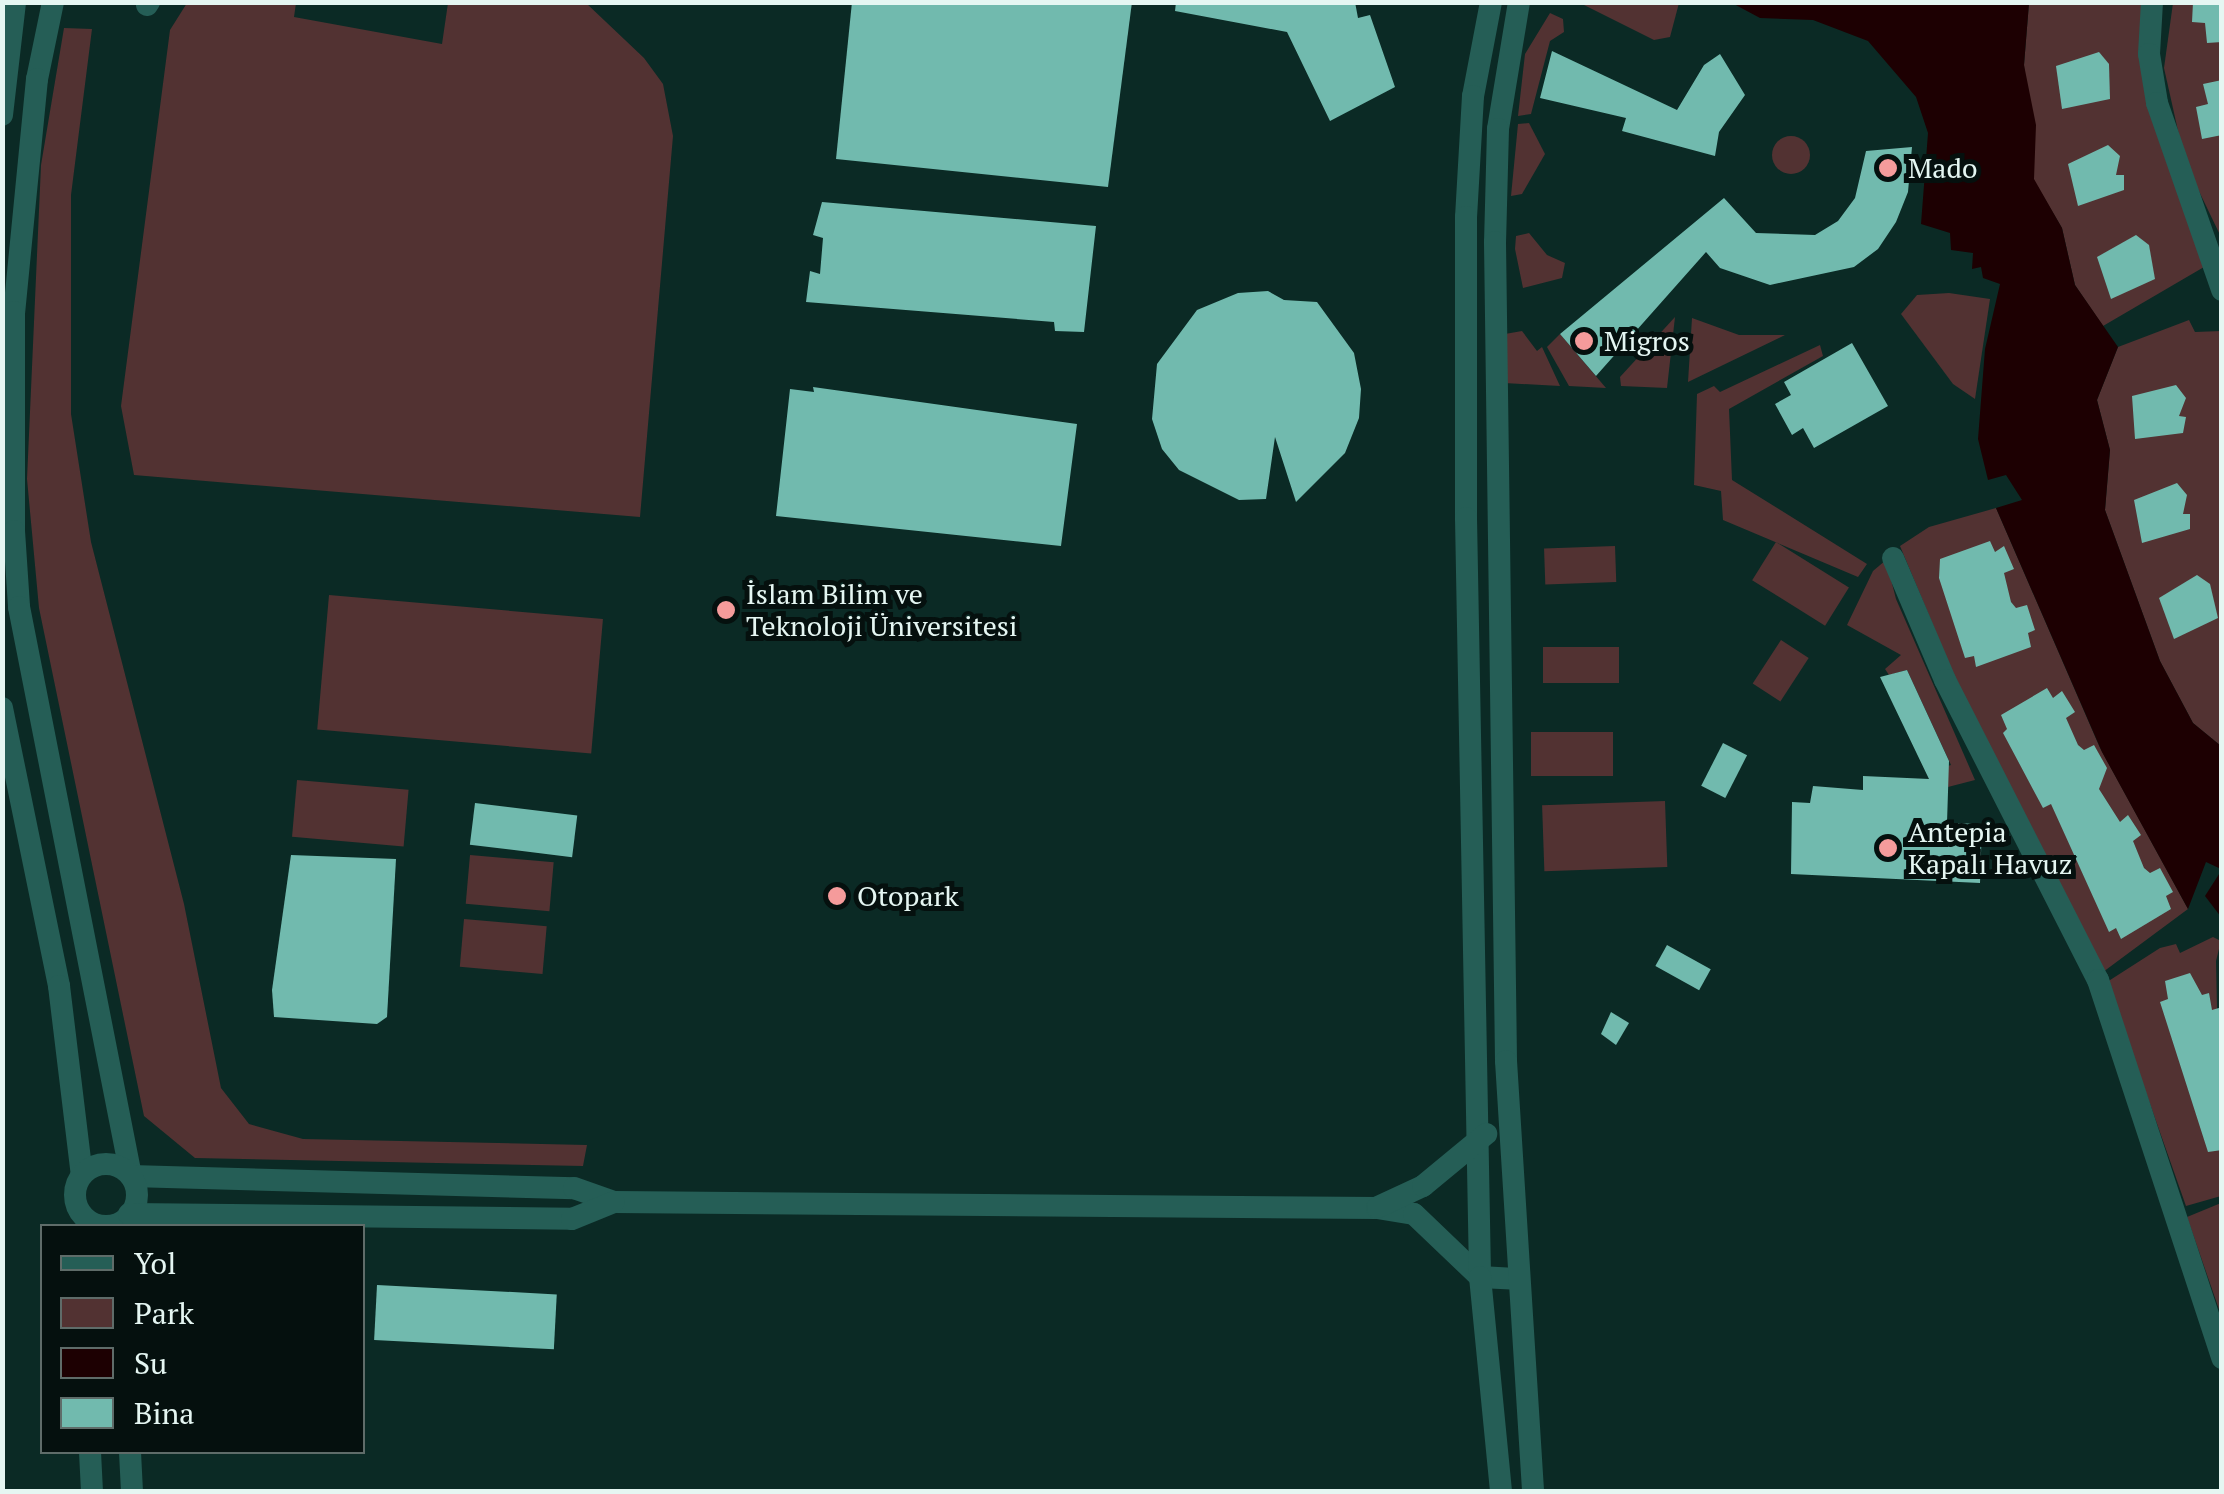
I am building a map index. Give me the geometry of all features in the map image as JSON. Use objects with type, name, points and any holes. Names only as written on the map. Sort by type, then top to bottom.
[{"type":"street","points":[[2,114],[15,2]]},
{"type":"street","points":[[52,2],[36,79],[14,312],[16,569],[136,1196],[122,1221]]},
{"type":"street","points":[[1492,2],[1473,96],[1466,217],[1480,1276],[1501,1492]]},
{"type":"street","points":[[1519,2],[1498,129],[1495,242],[1509,1132],[1533,1492]]},
{"type":"street","points":[[2152,2],[2149,54],[2157,103],[2222,290]]},
{"type":"street","points":[[1893,558],[1954,698],[2098,980],[2222,1358]]},
{"type":"street","points":[[2,708],[59,986],[82,1175],[76,1200],[77,1224]]},
{"type":"street","points":[[1378,1208],[1423,1186],[1479,1134],[1509,1132]]},
{"type":"street","points":[[82,1175],[107,1164],[131,1176],[574,1188],[614,1202],[1378,1208],[1414,1214],[1480,1276],[1516,1278]]},
{"type":"street","points":[[76,1200],[91,1222],[572,1220],[614,1202]]},
{"type":"street","points":[[90,1454],[92,1492]]},
{"type":"street","points":[[130,1454],[132,1492]]},
{"type":"green space","points":[[187,3],[296,3],[294,17],[442,44],[448,3],[586,3],[644,58],[663,84],[673,136],[640,517],[134,475],[121,406],[170,30]]},
{"type":"green space","points":[[1679,3],[1670,37],[1654,40],[1584,5]]},
{"type":"green space","points":[[2029,3],[2145,3],[2149,107],[2204,267],[2103,326],[2075,285],[2062,228],[2033,179],[2024,65]]},
{"type":"green space","points":[[2173,3],[2221,3],[2221,237],[2185,162],[2164,68]]},
{"type":"green space","points":[[1550,13],[1563,19],[1564,32],[1550,41],[1531,114],[1518,116],[1525,54]]},
{"type":"green space","points":[[64,28],[92,29],[71,195],[71,414],[91,542],[184,904],[221,1088],[249,1124],[303,1139],[587,1145],[583,1166],[195,1158],[144,1116],[39,608],[27,479],[41,165]]},
{"type":"green space","points":[[1529,123],[1545,154],[1522,194],[1511,196],[1518,124]]},
{"type":"green space","points":[[1791,136],[1804,142],[1810,155],[1804,168],[1791,174],[1778,168],[1772,155],[1778,142]]},
{"type":"green space","points":[[1529,233],[1547,255],[1565,263],[1562,278],[1523,288],[1516,236]]},
{"type":"green space","points":[[1949,293],[1990,299],[1975,399],[1953,384],[1901,314],[1917,295]]},
{"type":"green space","points":[[1675,317],[1667,388],[1621,386],[1620,377]]},
{"type":"green space","points":[[1692,318],[1739,335],[1785,335],[1688,382]]},
{"type":"green space","points":[[2189,320],[2195,332],[2221,331],[2221,746],[2193,723],[2160,661],[2105,510],[2110,450],[2097,400],[2118,347]]},
{"type":"green space","points":[[1522,331],[1537,351],[1542,347],[1560,386],[1504,383],[1505,334]]},
{"type":"green space","points":[[1560,334],[1606,388],[1569,386],[1547,347]]},
{"type":"green space","points":[[1820,345],[1823,356],[1729,409],[1732,480],[1867,564],[1858,577],[1723,520],[1721,491],[1694,485],[1697,394],[1714,386],[1720,392]]},
{"type":"green space","points":[[1996,508],[2100,748],[2188,909],[2103,972],[1973,721],[1900,546],[1929,527]]},
{"type":"green space","points":[[1776,542],[1849,588],[1825,626],[1752,580]]},
{"type":"green space","points":[[1615,546],[1616,582],[1545,584],[1544,548]]},
{"type":"green space","points":[[1886,560],[1896,599],[1975,780],[1948,787],[1941,768],[1951,765],[1907,670],[1889,675],[1885,669],[1901,655],[1847,625],[1873,571]]},
{"type":"green space","points":[[329,595],[603,619],[591,753],[317,729]]},
{"type":"green space","points":[[1781,640],[1809,658],[1780,702],[1753,684]]},
{"type":"green space","points":[[1543,647],[1619,647],[1619,683],[1543,683]]},
{"type":"green space","points":[[1531,732],[1613,732],[1613,776],[1531,776]]},
{"type":"green space","points":[[297,780],[409,790],[404,847],[292,837]]},
{"type":"green space","points":[[1665,801],[1667,867],[1544,871],[1542,805]]},
{"type":"green space","points":[[470,855],[554,862],[549,911],[466,904]]},
{"type":"green space","points":[[464,919],[547,926],[543,974],[460,967]]},
{"type":"green space","points":[[2213,937],[2221,941],[2216,961],[2221,1196],[2186,1206],[2107,982],[2160,948],[2176,944],[2180,953]]},
{"type":"green space","points":[[2221,1203],[2221,1315],[2187,1217]]},
{"type":"water","points":[[1732,3],[2029,3],[2024,65],[2036,125],[2034,179],[2062,228],[2075,285],[2118,347],[2097,400],[2110,450],[2105,510],[2160,661],[2193,723],[2221,746],[2221,869],[2206,862],[2188,909],[2102,752],[1996,508],[2022,500],[2006,475],[1988,480],[1978,439],[1985,349],[2000,284],[1983,278],[1981,267],[1972,269],[1973,253],[1951,250],[1950,233],[1921,224],[1928,133],[1916,97],[1868,41],[1813,20],[1760,18]]},
{"type":"water","points":[[2221,871],[2221,917],[2205,896]]},
{"type":"building","points":[[852,2],[1132,2],[1108,187],[836,159]]},
{"type":"building","points":[[1176,2],[1355,2],[1358,18],[1370,15],[1395,87],[1330,121],[1287,32],[1175,11]]},
{"type":"building","points":[[2193,2],[2222,2],[2222,42],[2207,43],[2205,23],[2192,22]]},
{"type":"building","points":[[1552,51],[1677,110],[1704,65],[1720,54],[1745,95],[1719,132],[1715,156],[1622,131],[1626,118],[1540,98]]},
{"type":"building","points":[[2099,52],[2109,64],[2110,99],[2062,109],[2056,66]]},
{"type":"building","points":[[2222,80],[2222,135],[2202,139],[2196,107],[2208,104],[2203,84]]},
{"type":"building","points":[[2108,145],[2120,156],[2116,175],[2124,175],[2124,190],[2078,206],[2068,164]]},
{"type":"building","points":[[1912,147],[1908,192],[1896,222],[1878,249],[1854,267],[1770,285],[1720,268],[1706,252],[1596,376],[1560,334],[1724,198],[1756,233],[1815,235],[1838,221],[1855,198],[1866,151]]},
{"type":"building","points":[[822,202],[1096,226],[1084,332],[1055,331],[1054,322],[806,302],[810,271],[820,274],[823,238],[813,235]]},
{"type":"building","points":[[2136,235],[2149,245],[2155,279],[2111,299],[2097,257]]},
{"type":"building","points":[[1268,291],[1284,300],[1317,302],[1354,353],[1361,389],[1359,418],[1345,453],[1296,502],[1275,437],[1266,499],[1239,500],[1179,470],[1162,449],[1152,419],[1157,364],[1197,310],[1238,293]]},
{"type":"building","points":[[1852,343],[1888,406],[1814,448],[1803,428],[1792,435],[1775,404],[1791,395],[1784,382]]},
{"type":"building","points":[[2176,385],[2186,398],[2179,416],[2186,417],[2183,433],[2135,439],[2132,396]]},
{"type":"building","points":[[813,387],[1077,424],[1061,546],[776,516],[790,389],[814,392]]},
{"type":"building","points":[[2177,483],[2187,495],[2183,514],[2190,514],[2190,529],[2142,543],[2134,500]]},
{"type":"building","points":[[1990,541],[1995,552],[2004,546],[2014,569],[2004,573],[2011,602],[2016,608],[2027,605],[2035,630],[2028,633],[2031,647],[1976,667],[1974,656],[1965,658],[1939,578],[1940,559]]},
{"type":"building","points":[[2197,575],[2210,584],[2218,618],[2174,639],[2159,598]]},
{"type":"building","name":"Antepia Kapalı Havuz","points":[[1907,670],[1949,761],[1947,823],[1982,824],[1980,883],[1791,874],[1792,802],[1810,803],[1813,786],[1863,790],[1863,776],[1929,779],[1880,677]]},
{"type":"building","points":[[2047,688],[2053,698],[2062,691],[2075,712],[2066,718],[2078,745],[2084,750],[2094,745],[2107,768],[2099,789],[2120,822],[2128,815],[2141,835],[2133,841],[2144,868],[2150,873],[2160,868],[2173,892],[2166,896],[2171,909],[2121,939],[2116,928],[2109,932],[2051,804],[2043,808],[2003,733],[2007,729],[2001,715]]},
{"type":"building","points":[[1723,743],[1747,755],[1725,798],[1701,786]]},
{"type":"building","points":[[475,803],[577,816],[572,857],[470,845]]},
{"type":"building","points":[[291,855],[396,859],[387,1017],[377,1024],[274,1017],[272,990]]},
{"type":"building","points":[[1667,945],[1711,969],[1699,990],[1655,966]]},
{"type":"building","points":[[2190,973],[2202,995],[2209,993],[2212,1010],[2222,1007],[2222,1150],[2208,1152],[2160,1002],[2168,999],[2165,981]]},
{"type":"building","points":[[1611,1012],[1629,1023],[1616,1045],[1601,1034]]},
{"type":"building","points":[[377,1285],[557,1294],[554,1349],[374,1340]]},
{"type":"place","name":"Mado","points":[[1888,168]]},
{"type":"place","name":"Migros","points":[[1584,341]]},
{"type":"place","name":"İslam Bilim ve Teknoloji Üniversitesi","points":[[726,610]]},
{"type":"place","name":"Antepia Kapalı Havuz","points":[[1888,848]]},
{"type":"place","name":"Otopark","points":[[837,896]]}]
